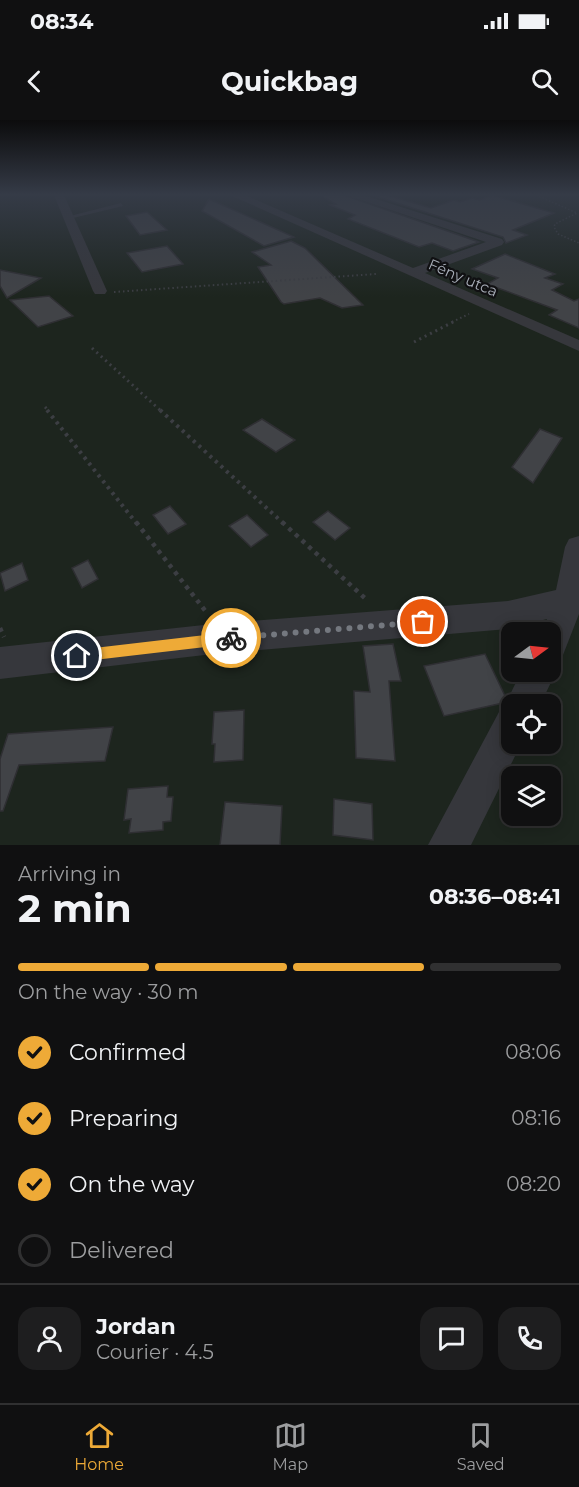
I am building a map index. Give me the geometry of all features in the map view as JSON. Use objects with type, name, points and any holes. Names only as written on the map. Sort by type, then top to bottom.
[{"type":"street","points":[[74,229],[102,292]]},
{"type":"street","name":"Fény utca","points":[[311,229],[579,346]]},
{"type":"street","points":[[409,272],[498,242],[452,229]]},
{"type":"street","points":[[561,622],[568,603],[579,547]]},
{"type":"street","points":[[0,663],[213,639],[507,615],[555,603],[568,603]]},
{"type":"street","points":[[449,845],[501,746]]},
{"type":"path","points":[[555,229],[558,234],[579,243]]},
{"type":"path","points":[[102,292],[409,272]]},
{"type":"path","points":[[414,342],[486,305]]},
{"type":"path","points":[[92,348],[369,602],[381,625]]},
{"type":"path","points":[[45,406],[209,616],[213,639]]},
{"type":"shaded area","points":[[0,229],[579,229],[579,845],[0,845]]},
{"type":"building","points":[[135,229],[167,230],[140,235]]},
{"type":"building","points":[[234,229],[276,229],[294,237],[264,246]]},
{"type":"building","points":[[373,229],[441,229],[479,242],[453,251],[432,243],[419,247]]},
{"type":"building","points":[[478,229],[516,229],[513,230],[527,235],[506,243],[503,237]]},
{"type":"building","points":[[291,241],[305,248],[363,305],[342,308],[320,298],[284,304],[281,302],[258,267],[271,265],[252,252]]},
{"type":"building","points":[[167,246],[183,264],[142,272],[127,253]]},
{"type":"building","points":[[505,254],[555,274],[545,278],[563,284],[552,290],[574,301],[579,299],[579,328],[549,315],[557,310],[487,284],[498,278],[472,269]]},
{"type":"building","points":[[0,270],[41,278],[7,298],[0,286]]},
{"type":"building","points":[[49,296],[73,316],[38,327],[10,300]]},
{"type":"building","points":[[262,419],[295,440],[276,452],[243,430]]},
{"type":"building","points":[[540,429],[562,438],[533,483],[512,467]]},
{"type":"building","points":[[170,506],[186,524],[168,534],[153,515]]},
{"type":"building","points":[[328,511],[350,528],[335,540],[313,522]]},
{"type":"building","points":[[247,515],[268,535],[251,547],[229,526]]},
{"type":"building","points":[[88,560],[98,579],[82,588],[72,568]]},
{"type":"building","points":[[22,563],[28,580],[5,591],[0,573]]},
{"type":"building","points":[[393,644],[401,681],[389,681],[395,761],[356,758],[354,691],[370,692],[363,646]]},
{"type":"building","points":[[485,654],[504,694],[501,694],[501,703],[444,716],[424,666]]},
{"type":"building","points":[[244,710],[243,760],[214,762],[215,744],[212,744],[214,712]]},
{"type":"building","points":[[113,727],[105,761],[19,765],[3,811],[0,811],[0,759],[8,734]]},
{"type":"building","points":[[168,786],[167,797],[173,797],[171,821],[163,822],[163,830],[129,833],[131,819],[124,820],[128,789]]},
{"type":"building","points":[[334,799],[372,804],[373,840],[333,835]]},
{"type":"building","points":[[225,802],[282,806],[280,845],[220,845]]},
{"type":"way so far","points":[[231,638],[423,622]]},
{"type":"route","points":[[77,656],[231,638]]}]
